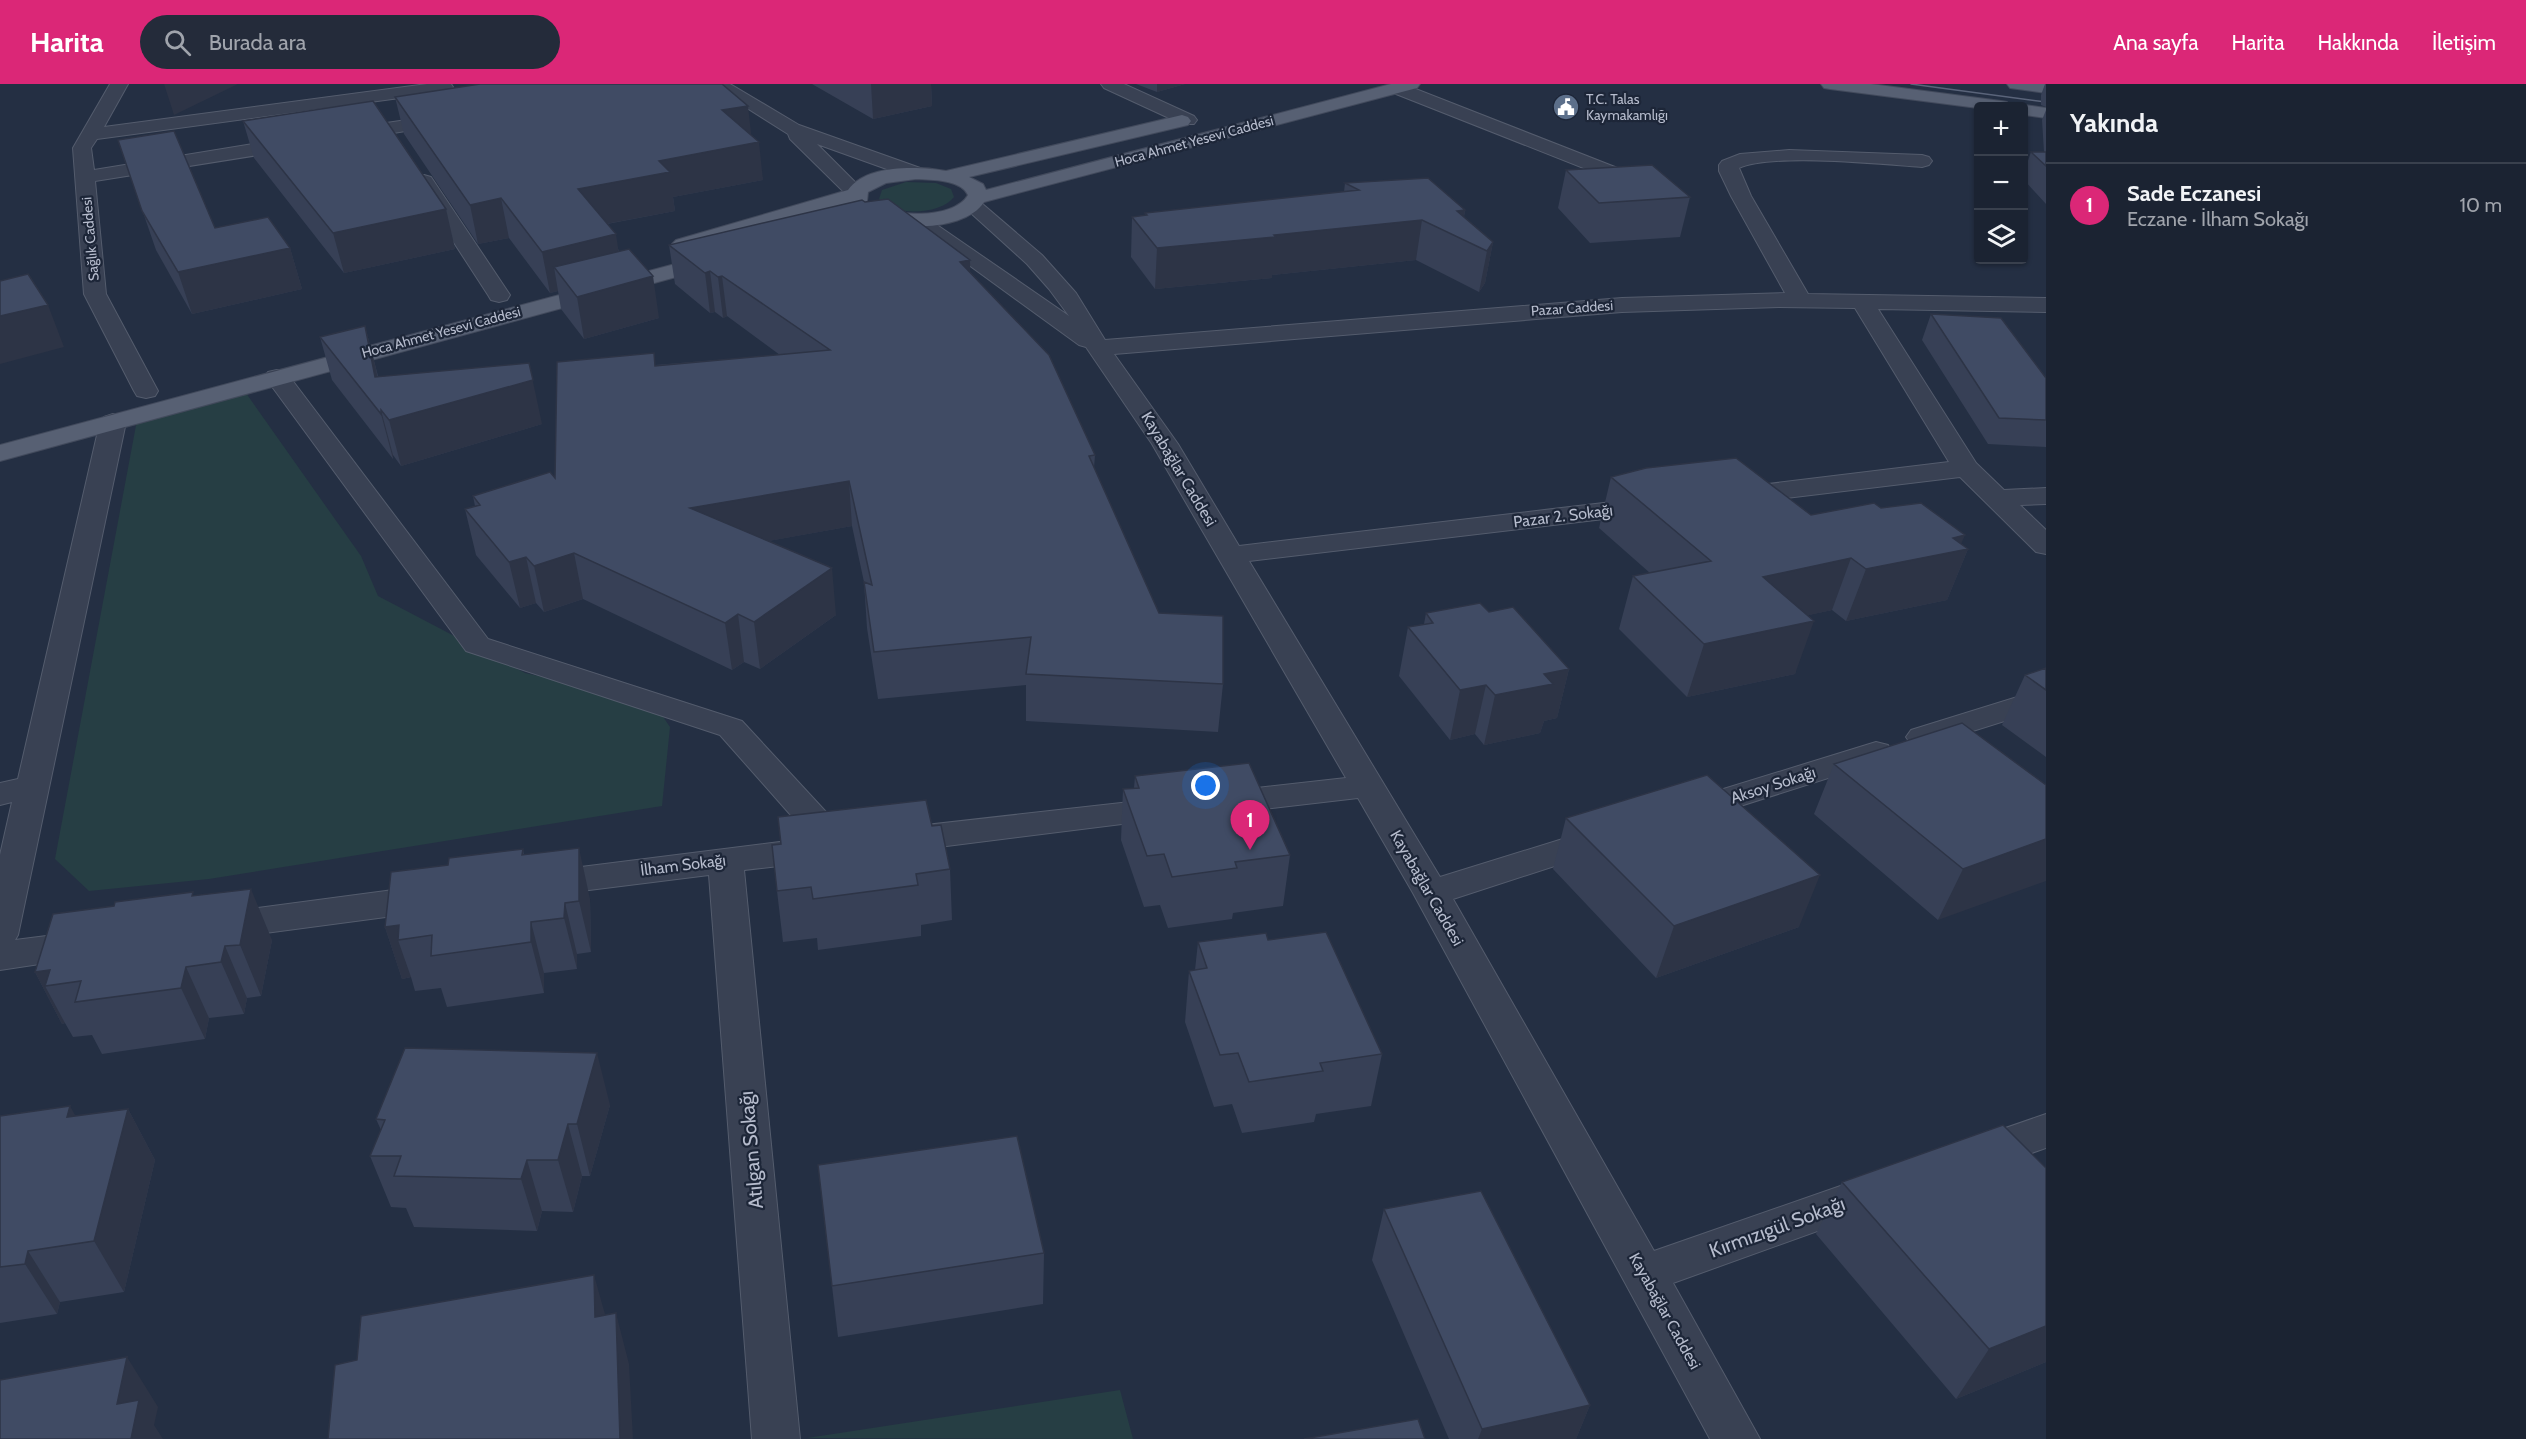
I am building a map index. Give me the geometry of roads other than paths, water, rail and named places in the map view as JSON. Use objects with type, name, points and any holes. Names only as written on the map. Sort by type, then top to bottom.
[{"type":"main road","points":[[1830,84],[1974,103]]},
{"type":"main road","points":[[2016,84],[2046,88]]},
{"type":"main road","name":"Hoca Ahmet Yesevi Caddesi","points":[[883,216],[917,220],[950,215],[974,201],[1404,86]]},
{"type":"main road","points":[[2028,110],[2046,112]]},
{"type":"main road","name":"Hoca Ahmet Yesevi Caddesi","points":[[948,176],[1210,115]]},
{"type":"main road","points":[[883,216],[861,207],[856,200],[862,187],[878,179],[916,173],[948,176],[971,185],[976,191],[974,201]]},
{"type":"main road","points":[[666,249],[857,194]]},
{"type":"main road","points":[[849,225],[883,216]]},
{"type":"main road","name":"Hoca Ahmet Yesevi Caddesi","points":[[0,453],[118,409],[268,369],[737,254]]},
{"type":"main road","name":"Hoca Ahmet Yesevi Caddesi","points":[[268,369],[471,303],[522,289]]},
{"type":"main road","name":"Hoca Ahmet Yesevi Caddesi","points":[[118,409],[146,391],[168,385]]},
{"type":"street","name":"Sağlık Caddesi","points":[[119,84],[82,148],[95,294],[146,391]]},
{"type":"street","points":[[718,84],[792,129],[916,173]]},
{"type":"street","points":[[1110,84],[1188,120]]},
{"type":"street","points":[[90,134],[444,85]]},
{"type":"street","points":[[388,128],[444,85]]},
{"type":"street","points":[[1404,86],[1636,182]]},
{"type":"street","points":[[85,177],[468,115]]},
{"type":"street","points":[[388,128],[401,148]]},
{"type":"street","points":[[792,129],[857,194]]},
{"type":"street","points":[[1800,300],[1741,196],[1728,165],[1733,160],[1745,157],[1785,156],[1922,161]]},
{"type":"street","points":[[414,168],[500,295]]},
{"type":"street","name":"Kayabağlar Caddesi","points":[[974,201],[1052,278],[1074,307],[1098,348],[1130,389],[1165,444],[1431,893],[1736,1439]]},
{"type":"street","name":"Kayabağlar Caddesi","points":[[917,220],[1098,348]]},
{"type":"street","points":[[1861,300],[1966,468],[2046,546]]},
{"type":"street","name":"Pazar Caddesi","points":[[1098,348],[1622,304],[1861,300],[2046,305]]},
{"type":"street","points":[[268,369],[477,645],[731,728],[839,847]]},
{"type":"street","points":[[0,935],[118,409]]},
{"type":"street","points":[[1706,499],[1966,468]]},
{"type":"street","points":[[1997,498],[2046,496]]},
{"type":"street","name":"Pazar 2. Sokağı","points":[[1231,555],[1670,503]]},
{"type":"street","name":"Aksoy Sokağı","points":[[1659,821],[2046,698]]},
{"type":"street","name":"İlham Sokağı","points":[[509,888],[725,860],[1368,786]]},
{"type":"street","points":[[0,794],[33,787]]},
{"type":"street","points":[[1431,893],[1624,832]]},
{"type":"street","name":"Atılgan Sokağı","points":[[725,860],[776,1439]]},
{"type":"street","points":[[189,930],[462,894]]},
{"type":"street","points":[[0,956],[118,940]]},
{"type":"street","name":"Kırmızıgül Sokağı","points":[[1644,1274],[2046,1131]]},
{"type":"tram line","points":[[1911,84],[2046,102]]},
{"type":"place","name":"T.C. Talas Kaymakamlığı","points":[[1566,107]]},
{"type":"place","name":"Sade Eczanesi","points":[[1250,850]]}]
